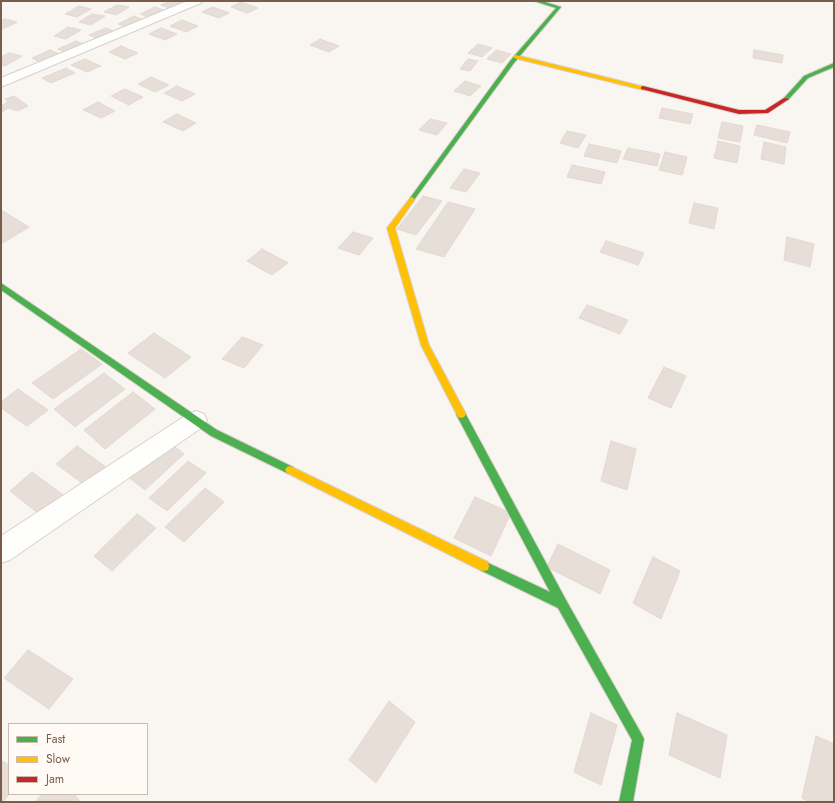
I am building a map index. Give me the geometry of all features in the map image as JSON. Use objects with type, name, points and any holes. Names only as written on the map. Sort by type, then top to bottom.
[{"type":"street","points":[[1,83],[197,1]]},
{"type":"street","points":[[536,1],[559,7],[516,57],[391,228],[425,345],[562,604],[638,739],[626,802]]},
{"type":"street","points":[[516,57],[739,112],[766,112],[788,98],[806,78],[834,65]]},
{"type":"street","points":[[1,286],[214,433],[562,604]]},
{"type":"street","points":[[1,551],[196,420]]},
{"type":"building","points":[[170,1],[186,2],[172,9],[161,5]]},
{"type":"building","points":[[241,2],[258,8],[247,13],[231,7]]},
{"type":"building","points":[[117,5],[129,7],[116,15],[104,12]]},
{"type":"building","points":[[79,6],[91,9],[77,17],[65,14]]},
{"type":"building","points":[[155,7],[166,11],[151,18],[140,14]]},
{"type":"building","points":[[213,7],[229,13],[219,18],[202,12]]},
{"type":"building","points":[[92,14],[105,16],[91,25],[79,22]]},
{"type":"building","points":[[134,16],[144,20],[128,28],[118,24]]},
{"type":"building","points":[[5,19],[17,22],[1,30],[1,21]]},
{"type":"building","points":[[182,20],[198,26],[186,32],[170,26]]},
{"type":"building","points":[[68,27],[81,30],[66,39],[54,36]]},
{"type":"building","points":[[106,28],[116,32],[99,39],[89,35]]},
{"type":"building","points":[[161,28],[177,34],[165,40],[149,34]]},
{"type":"building","points":[[320,39],[339,46],[329,52],[310,45]]},
{"type":"building","points":[[76,41],[86,45],[69,53],[58,49]]},
{"type":"building","points":[[478,44],[492,48],[482,57],[468,53]]},
{"type":"building","points":[[121,46],[138,53],[125,59],[109,52]]},
{"type":"building","points":[[50,50],[61,55],[42,63],[32,58]]},
{"type":"building","points":[[496,50],[511,54],[502,63],[487,59]]},
{"type":"building","points":[[754,50],[783,55],[782,63],[753,58]]},
{"type":"building","points":[[9,53],[22,56],[5,66],[1,65],[1,57]]},
{"type":"building","points":[[85,59],[101,66],[87,72],[71,65]]},
{"type":"building","points":[[468,59],[478,61],[470,71],[460,69]]},
{"type":"building","points":[[66,68],[75,73],[51,83],[42,78]]},
{"type":"building","points":[[151,77],[169,85],[155,92],[138,84]]},
{"type":"building","points":[[465,81],[481,86],[470,96],[454,91]]},
{"type":"building","points":[[177,86],[195,94],[182,101],[164,93]]},
{"type":"building","points":[[125,89],[143,97],[129,105],[111,96]]},
{"type":"building","points":[[14,96],[28,106],[18,111],[8,108],[1,113],[1,106],[8,102],[5,99]]},
{"type":"building","points":[[98,102],[115,111],[101,118],[83,110]]},
{"type":"building","points":[[662,108],[693,114],[690,124],[659,118]]},
{"type":"building","points":[[177,114],[196,123],[183,131],[163,122]]},
{"type":"building","points":[[430,119],[447,123],[437,135],[419,130]]},
{"type":"building","points":[[722,122],[743,126],[740,142],[718,138]]},
{"type":"building","points":[[757,125],[790,132],[787,143],[754,135]]},
{"type":"building","points":[[567,131],[586,135],[578,148],[560,143]]},
{"type":"building","points":[[718,141],[740,146],[737,163],[714,158]]},
{"type":"building","points":[[764,142],[786,147],[784,164],[761,159]]},
{"type":"building","points":[[589,144],[621,151],[617,163],[584,156]]},
{"type":"building","points":[[628,148],[660,154],[657,166],[623,159]]},
{"type":"building","points":[[665,152],[687,157],[682,175],[659,170]]},
{"type":"building","points":[[572,165],[605,172],[601,184],[567,177]]},
{"type":"building","points":[[464,169],[480,173],[466,192],[450,188]]},
{"type":"building","points":[[423,196],[442,201],[416,235],[397,229]]},
{"type":"building","points":[[448,202],[475,209],[444,257],[416,249]]},
{"type":"building","points":[[694,203],[718,208],[714,229],[689,223]]},
{"type":"building","points":[[1,210],[29,227],[1,244]]},
{"type":"building","points":[[353,232],[373,238],[359,255],[338,248]]},
{"type":"building","points":[[787,237],[814,244],[810,267],[784,260]]},
{"type":"building","points":[[606,241],[644,253],[638,265],[600,252]]},
{"type":"building","points":[[262,249],[288,263],[272,275],[247,261]]},
{"type":"building","points":[[587,305],[628,320],[620,334],[579,318]]},
{"type":"building","points":[[154,333],[191,357],[165,378],[128,353]]},
{"type":"building","points":[[242,337],[263,345],[244,368],[222,359]]},
{"type":"building","points":[[81,349],[102,364],[53,399],[32,383]]},
{"type":"building","points":[[664,367],[686,376],[671,408],[648,398]]},
{"type":"building","points":[[104,373],[125,389],[75,427],[54,409]]},
{"type":"building","points":[[18,389],[48,410],[27,426],[1,408],[1,402]]},
{"type":"building","points":[[133,392],[155,409],[105,449],[84,430]]},
{"type":"building","points":[[167,441],[184,454],[145,490],[128,477]]},
{"type":"building","points":[[611,441],[636,449],[627,490],[601,481]]},
{"type":"building","points":[[77,446],[110,470],[89,488],[56,464]]},
{"type":"building","points":[[188,461],[206,473],[167,511],[149,498]]},
{"type":"building","points":[[32,472],[66,497],[43,517],[10,491]]},
{"type":"building","points":[[205,488],[224,502],[184,542],[165,527]]},
{"type":"building","points":[[475,497],[511,513],[491,556],[454,538]]},
{"type":"building","points":[[137,514],[156,528],[112,571],[94,556]]},
{"type":"building","points":[[558,544],[610,570],[600,594],[547,567]]},
{"type":"building","points":[[653,557],[680,571],[661,619],[633,603]]},
{"type":"building","points":[[28,650],[73,679],[49,709],[4,678]]},
{"type":"building","points":[[389,701],[415,722],[376,783],[349,760]]},
{"type":"building","points":[[591,713],[617,725],[601,785],[574,772]]},
{"type":"building","points":[[677,713],[727,735],[720,778],[669,755]]},
{"type":"building","points":[[816,736],[834,744],[834,802],[810,802],[802,798]]},
{"type":"building","points":[[1,760],[8,764],[8,795],[3,802],[1,802]]},
{"type":"building","points":[[41,795],[75,795],[79,800],[77,802],[35,802]]},
{"type":"traffic: fast","points":[[412,199],[512,62],[559,7],[536,1]]},
{"type":"traffic: fast","points":[[786,99],[806,77],[834,65]]},
{"type":"traffic: fast","points":[[1,286],[214,433],[290,470]]},
{"type":"traffic: fast","points":[[461,414],[562,604],[638,739],[626,802]]},
{"type":"traffic: fast","points":[[484,566],[562,604]]},
{"type":"traffic: slow","points":[[516,57],[643,88]]},
{"type":"traffic: slow","points":[[412,199],[391,228],[425,345],[461,414]]},
{"type":"traffic: slow","points":[[290,470],[484,566]]},
{"type":"traffic: jam","points":[[643,88],[739,112],[766,112],[786,99]]}]
